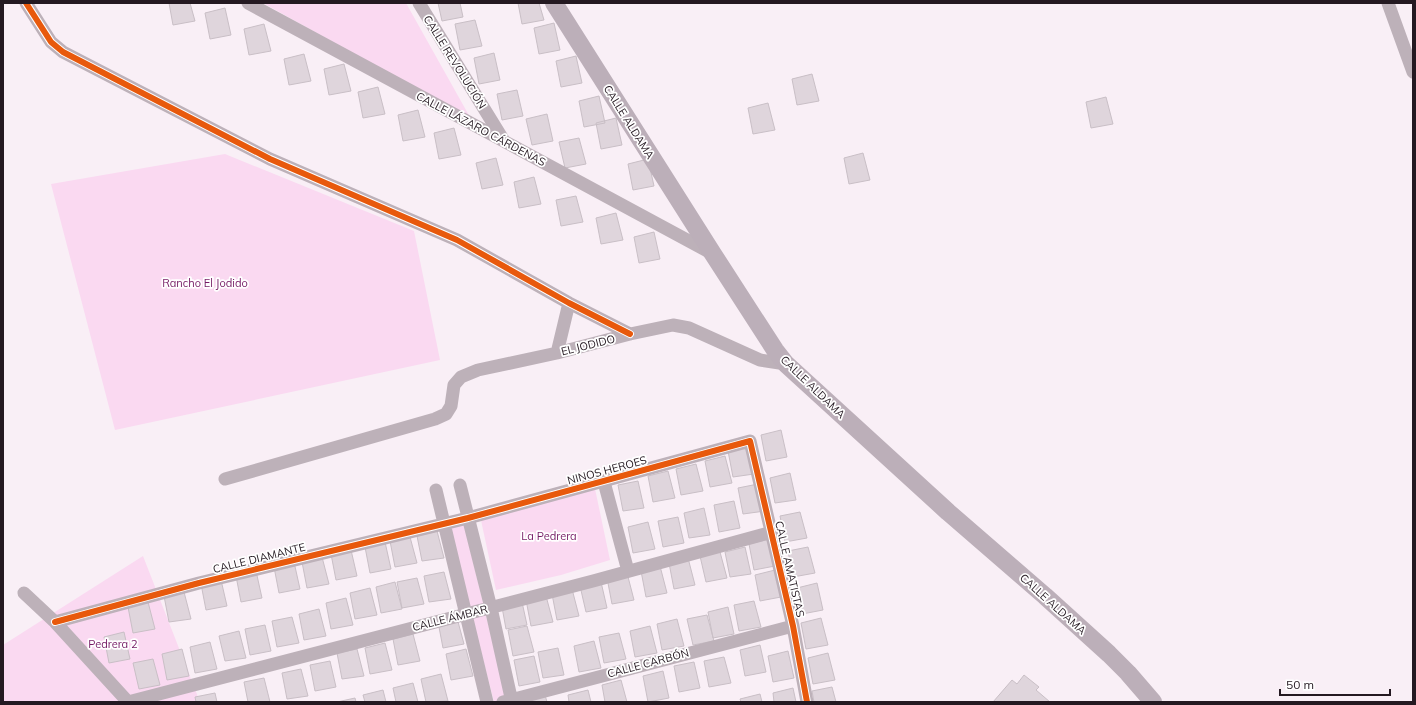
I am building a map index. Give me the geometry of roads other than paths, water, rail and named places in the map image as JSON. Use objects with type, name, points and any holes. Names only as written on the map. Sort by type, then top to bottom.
[{"type":"main road","name":"CALLE ALDAMA","points":[[554,3],[713,254],[775,350],[786,364],[948,512],[1109,654],[1153,702]]},
{"type":"street","points":[[26,3],[51,42],[63,52],[270,159],[457,240],[569,303],[630,334]]},
{"type":"street","name":"CALLE LÁZARO CÁRDENAS","points":[[248,3],[713,254]]},
{"type":"street","name":"CALLE REVOLUCIÓN","points":[[419,3],[505,142]]},
{"type":"street","points":[[1388,3],[1413,72]]},
{"type":"street","points":[[557,353],[569,303]]},
{"type":"street","name":"EL JODIDO","points":[[225,479],[435,419],[446,414],[451,406],[454,385],[461,377],[478,370],[673,325],[689,328],[760,360],[786,364]]},
{"type":"street","name":"NINOS HEROES","points":[[468,518],[750,441]]},
{"type":"street","name":"CALLE AMATISTAS","points":[[750,441],[793,626],[807,702]]},
{"type":"street","points":[[604,482],[628,571]]},
{"type":"street","points":[[460,485],[491,608],[509,701]]},
{"type":"street","points":[[436,490],[487,702]]},
{"type":"street","name":"CALLE DIAMANTE","points":[[55,622],[199,583],[468,518]]},
{"type":"street","name":"CALLE ÁMBAR","points":[[128,702],[466,613],[491,608],[772,532]]},
{"type":"street","points":[[24,593],[55,622],[128,702]]},
{"type":"street","name":"CALLE CARBÓN","points":[[509,701],[793,626]]},
{"type":"park label","name":"Rancho El Jodido","points":[[205,283]]},
{"type":"park label","name":"La Pedrera","points":[[549,536]]},
{"type":"park label","name":"Pedrera 2","points":[[113,644]]}]
